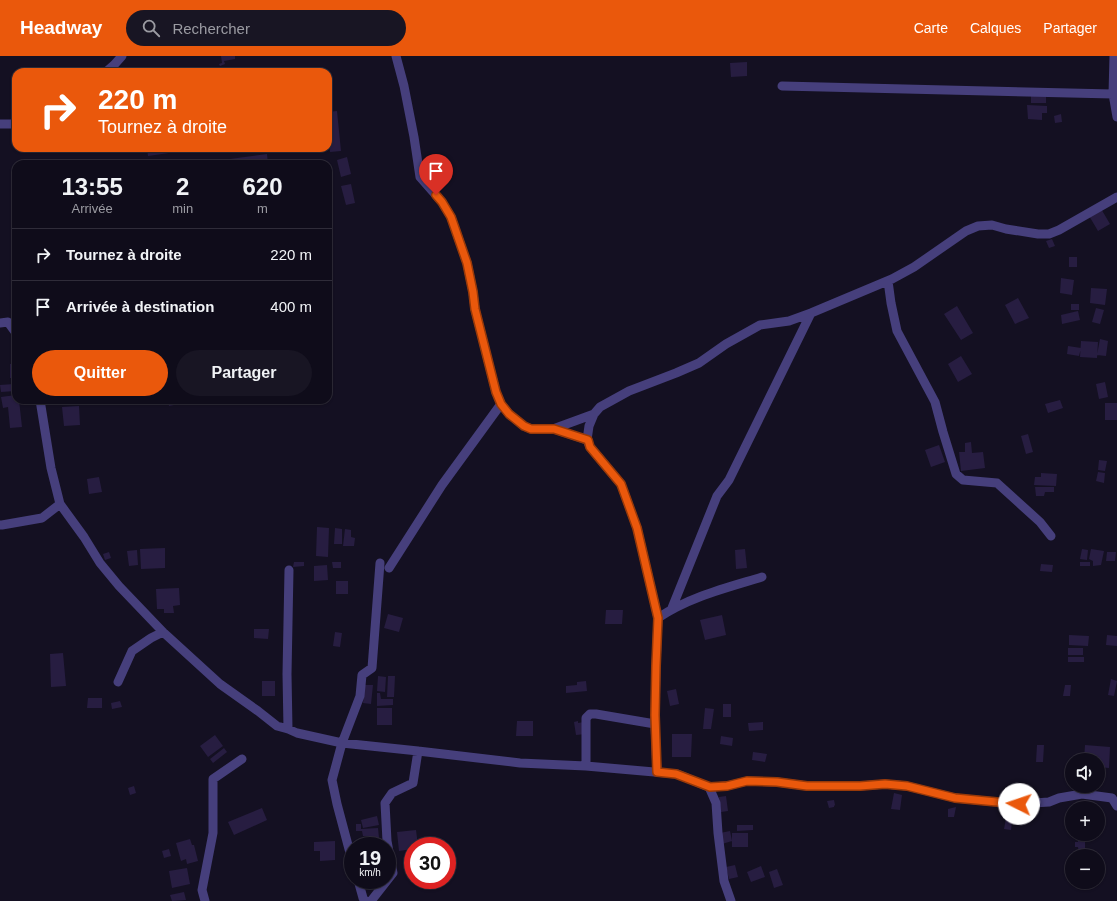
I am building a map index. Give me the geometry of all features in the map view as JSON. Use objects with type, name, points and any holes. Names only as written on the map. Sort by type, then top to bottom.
[{"type":"street","points":[[111,68],[122,56]]},
{"type":"street","points":[[396,56],[404,86],[414,136],[420,177],[442,202],[451,217],[467,263],[475,309],[496,392],[501,404],[509,414],[524,426],[531,429],[553,429],[588,440]]},
{"type":"street","points":[[1114,56],[1113,94],[1117,117]]},
{"type":"street","points":[[782,86],[1113,94]]},
{"type":"street","points":[[0,124],[12,122]]},
{"type":"street","points":[[657,772],[655,724],[658,618],[637,528],[621,484],[590,447],[588,440],[589,426],[594,414],[600,407],[630,391],[699,363],[726,344],[760,326],[789,321],[888,281],[914,267],[966,231],[978,226],[992,225],[1006,229],[1038,234],[1049,234],[1059,230],[1117,197]]},
{"type":"street","points":[[888,281],[891,303],[898,331],[934,402],[956,474],[963,480],[997,483],[1040,522],[1051,536]]},
{"type":"street","points":[[672,608],[717,496],[729,480],[811,313]]},
{"type":"street","points":[[0,323],[8,322],[12,327]]},
{"type":"street","points":[[41,404],[51,468],[60,504],[100,562],[119,586],[163,632],[220,684],[277,726],[288,729],[297,734],[342,743],[520,763],[586,766],[676,774],[710,787],[727,786],[747,781],[777,782],[807,786],[860,786],[885,784],[907,786],[955,798],[1019,804],[1049,802],[1059,798],[1082,794],[1112,798],[1117,806]]},
{"type":"street","points":[[390,568],[442,485],[501,404]]},
{"type":"street","points":[[553,429],[594,414]]},
{"type":"street","points":[[0,525],[42,518],[60,504]]},
{"type":"street","points":[[346,837],[332,780],[342,743],[360,696],[362,676],[372,668],[380,563]]},
{"type":"street","points":[[288,729],[287,674],[289,570]]},
{"type":"street","points":[[658,618],[672,608],[693,598],[762,577]]},
{"type":"street","points":[[118,682],[132,651],[163,632]]},
{"type":"street","points":[[586,766],[586,718],[590,714],[655,724]]},
{"type":"street","points":[[371,901],[393,873],[387,841],[384,802],[392,793],[413,784],[418,751]]},
{"type":"street","points":[[205,901],[202,890],[213,833],[213,779],[242,759]]},
{"type":"street","points":[[710,787],[716,803],[724,881],[731,901]]},
{"type":"street","points":[[361,889],[366,901]]},
{"type":"building","points":[[221,56],[235,56],[235,59],[224,61],[225,64],[220,66],[219,64],[222,63]]},
{"type":"building","points":[[747,62],[747,76],[731,77],[730,63]]},
{"type":"building","points":[[1031,96],[1046,96],[1046,103],[1031,103]]},
{"type":"building","points":[[1027,105],[1047,106],[1047,113],[1042,113],[1042,120],[1028,119]]},
{"type":"building","points":[[337,111],[341,151],[332,152],[332,112]]},
{"type":"building","points":[[1061,114],[1062,122],[1055,123],[1054,116]]},
{"type":"building","points":[[148,152],[176,152],[148,156]]},
{"type":"building","points":[[267,154],[268,160],[222,160]]},
{"type":"building","points":[[347,157],[351,174],[341,177],[337,160]]},
{"type":"building","points":[[351,184],[355,203],[346,205],[341,186]]},
{"type":"building","points":[[1100,207],[1110,224],[1098,231],[1088,214]]},
{"type":"building","points":[[1052,239],[1055,246],[1049,248],[1046,241]]},
{"type":"building","points":[[1069,257],[1077,257],[1077,267],[1069,267]]},
{"type":"building","points":[[1061,278],[1074,280],[1072,295],[1060,293]]},
{"type":"building","points":[[1091,288],[1107,289],[1105,305],[1090,303]]},
{"type":"building","points":[[1018,298],[1029,318],[1015,324],[1005,305]]},
{"type":"building","points":[[1071,304],[1079,304],[1079,310],[1071,310]]},
{"type":"building","points":[[957,306],[973,333],[961,340],[944,314]]},
{"type":"building","points":[[1096,308],[1104,310],[1100,324],[1092,322]]},
{"type":"building","points":[[1078,311],[1080,320],[1062,324],[1061,315]]},
{"type":"building","points":[[1100,339],[1108,341],[1106,356],[1097,355]]},
{"type":"building","points":[[1081,341],[1098,342],[1097,358],[1080,357]]},
{"type":"building","points":[[1068,346],[1081,348],[1079,356],[1067,354]]},
{"type":"building","points":[[961,356],[972,374],[958,382],[948,364]]},
{"type":"building","points":[[10,364],[12,364],[12,378],[10,378]]},
{"type":"building","points":[[1105,382],[1108,397],[1099,399],[1096,384]]},
{"type":"building","points":[[12,384],[12,391],[1,392],[0,385]]},
{"type":"building","points":[[12,396],[12,404],[19,404],[22,427],[10,428],[8,407],[3,408],[1,397]]},
{"type":"building","points":[[1060,400],[1063,408],[1048,413],[1045,404]]},
{"type":"building","points":[[1105,403],[1117,403],[1117,420],[1105,420]]},
{"type":"building","points":[[169,404],[179,404],[169,406]]},
{"type":"building","points":[[79,406],[80,425],[64,426],[62,407]]},
{"type":"building","points":[[1028,434],[1033,452],[1026,454],[1021,436]]},
{"type":"building","points":[[971,442],[972,453],[983,452],[985,468],[961,471],[959,452],[965,452],[965,443]]},
{"type":"building","points":[[939,445],[945,462],[931,467],[925,450]]},
{"type":"building","points":[[1099,460],[1107,461],[1105,471],[1098,470]]},
{"type":"building","points":[[1098,472],[1105,473],[1104,483],[1096,481]]},
{"type":"building","points":[[1041,473],[1057,474],[1056,486],[1034,485],[1035,477],[1041,477]]},
{"type":"building","points":[[99,477],[102,492],[89,494],[87,479]]},
{"type":"building","points":[[1035,487],[1054,487],[1054,492],[1045,492],[1044,496],[1036,496]]},
{"type":"building","points":[[317,527],[329,528],[328,557],[316,556]]},
{"type":"building","points":[[335,528],[342,529],[342,544],[334,544]]},
{"type":"building","points":[[345,529],[351,530],[351,537],[355,538],[354,546],[343,546]]},
{"type":"building","points":[[165,548],[165,568],[141,569],[140,549]]},
{"type":"building","points":[[745,549],[747,568],[736,569],[735,550]]},
{"type":"building","points":[[1082,549],[1088,550],[1087,560],[1080,559]]},
{"type":"building","points":[[1091,549],[1104,551],[1101,565],[1093,566],[1093,561],[1089,559]]},
{"type":"building","points":[[137,550],[138,565],[129,566],[127,551]]},
{"type":"building","points":[[109,552],[111,558],[105,560],[103,554]]},
{"type":"building","points":[[1107,552],[1116,552],[1115,561],[1106,561]]},
{"type":"building","points":[[294,562],[304,562],[304,566],[293,567]]},
{"type":"building","points":[[332,562],[341,562],[341,568],[333,568]]},
{"type":"building","points":[[1080,562],[1090,562],[1090,566],[1080,566]]},
{"type":"building","points":[[1041,564],[1053,565],[1052,572],[1040,571]]},
{"type":"building","points":[[327,565],[328,580],[314,581],[314,566]]},
{"type":"building","points":[[336,581],[348,581],[348,594],[336,594]]},
{"type":"building","points":[[179,588],[180,605],[173,606],[174,613],[164,613],[164,609],[157,609],[156,589]]},
{"type":"building","points":[[606,610],[623,610],[622,624],[605,624]]},
{"type":"building","points":[[388,614],[403,618],[399,632],[384,628]]},
{"type":"building","points":[[722,615],[726,635],[705,640],[700,620]]},
{"type":"building","points":[[254,629],[269,629],[268,639],[254,638]]},
{"type":"building","points":[[335,632],[342,633],[340,647],[333,646]]},
{"type":"building","points":[[1069,635],[1089,636],[1088,646],[1069,645]]},
{"type":"building","points":[[1107,635],[1117,636],[1117,646],[1106,645]]},
{"type":"building","points":[[1068,648],[1083,648],[1083,655],[1068,655]]},
{"type":"building","points":[[63,653],[66,686],[51,687],[50,654]]},
{"type":"building","points":[[1068,657],[1084,657],[1084,662],[1068,662]]},
{"type":"building","points":[[378,676],[386,677],[385,692],[377,691]]},
{"type":"building","points":[[388,676],[395,676],[394,697],[387,697]]},
{"type":"building","points":[[1111,679],[1117,681],[1114,696],[1108,695]]},
{"type":"building","points":[[262,681],[275,681],[275,696],[262,696]]},
{"type":"building","points":[[586,681],[587,691],[566,693],[566,686],[577,685],[577,682]]},
{"type":"building","points":[[365,685],[373,685],[371,704],[363,703]]},
{"type":"building","points":[[1065,685],[1071,685],[1070,696],[1063,696]]},
{"type":"building","points":[[676,689],[679,704],[670,706],[667,691]]},
{"type":"building","points":[[377,693],[380,693],[381,699],[393,699],[393,705],[377,706]]},
{"type":"building","points":[[88,698],[102,698],[102,708],[87,708]]},
{"type":"building","points":[[120,701],[122,707],[112,709],[111,703]]},
{"type":"building","points":[[723,704],[731,704],[731,717],[723,717]]},
{"type":"building","points":[[377,708],[392,708],[392,725],[377,725]]},
{"type":"building","points":[[705,708],[714,709],[711,729],[703,729]]},
{"type":"building","points":[[517,721],[533,721],[533,736],[516,736]]},
{"type":"building","points":[[578,721],[578,723],[584,722],[586,734],[576,735],[574,722]]},
{"type":"building","points":[[763,722],[763,730],[749,731],[748,723]]},
{"type":"building","points":[[672,734],[692,734],[691,757],[672,757]]},
{"type":"building","points":[[215,735],[223,746],[208,757],[200,746]]},
{"type":"building","points":[[721,736],[733,738],[732,746],[720,744]]},
{"type":"building","points":[[1037,745],[1044,745],[1043,762],[1036,762]]},
{"type":"building","points":[[1085,745],[1110,747],[1109,768],[1105,768],[1105,753],[1084,753]]},
{"type":"building","points":[[224,748],[227,752],[213,763],[210,759]]},
{"type":"building","points":[[753,752],[767,754],[765,762],[752,760]]},
{"type":"building","points":[[134,786],[136,793],[130,795],[128,788]]},
{"type":"building","points":[[894,793],[902,795],[900,810],[891,809]]},
{"type":"building","points":[[726,796],[728,811],[721,812],[719,797]]},
{"type":"building","points":[[834,800],[834,807],[829,808],[827,801]]},
{"type":"building","points":[[956,807],[954,817],[948,817],[948,809]]},
{"type":"building","points":[[262,808],[267,820],[234,835],[228,822]]},
{"type":"building","points":[[1007,813],[1013,813],[1011,830],[1004,829]]},
{"type":"building","points":[[377,816],[379,825],[363,828],[361,820]]},
{"type":"building","points":[[356,824],[361,824],[361,829],[378,828],[379,837],[363,836],[362,831],[356,831]]},
{"type":"building","points":[[737,825],[753,825],[753,830],[737,831]]},
{"type":"building","points":[[416,830],[417,837],[404,837],[404,850],[399,851],[397,832]]},
{"type":"building","points":[[730,831],[732,841],[722,844],[720,833]]},
{"type":"building","points":[[732,833],[748,833],[748,847],[732,847]]},
{"type":"building","points":[[190,839],[192,845],[194,845],[198,861],[187,864],[186,859],[181,861],[176,843]]},
{"type":"building","points":[[335,841],[335,860],[320,861],[320,851],[314,851],[314,842]]},
{"type":"building","points":[[1085,841],[1085,849],[1078,849],[1078,847],[1075,847],[1075,842]]},
{"type":"building","points":[[169,849],[171,856],[164,858],[162,851]]},
{"type":"building","points":[[735,865],[738,877],[729,879],[726,867]]},
{"type":"building","points":[[761,866],[765,877],[751,882],[747,872]]},
{"type":"building","points":[[187,868],[190,884],[172,888],[169,871]]},
{"type":"building","points":[[777,869],[783,885],[774,888],[769,872]]},
{"type":"building","points":[[184,892],[186,900],[172,901],[170,895]]},
{"type":"route","points":[[436,195],[451,217],[467,263],[475,309],[496,392],[501,404],[509,414],[524,426],[531,429],[554,429],[588,440],[590,447],[621,484],[637,528],[658,618],[655,715],[657,772],[676,774],[710,787],[727,786],[747,781],[777,782],[807,786],[860,786],[885,784],[907,786],[955,798],[1019,804]]}]
